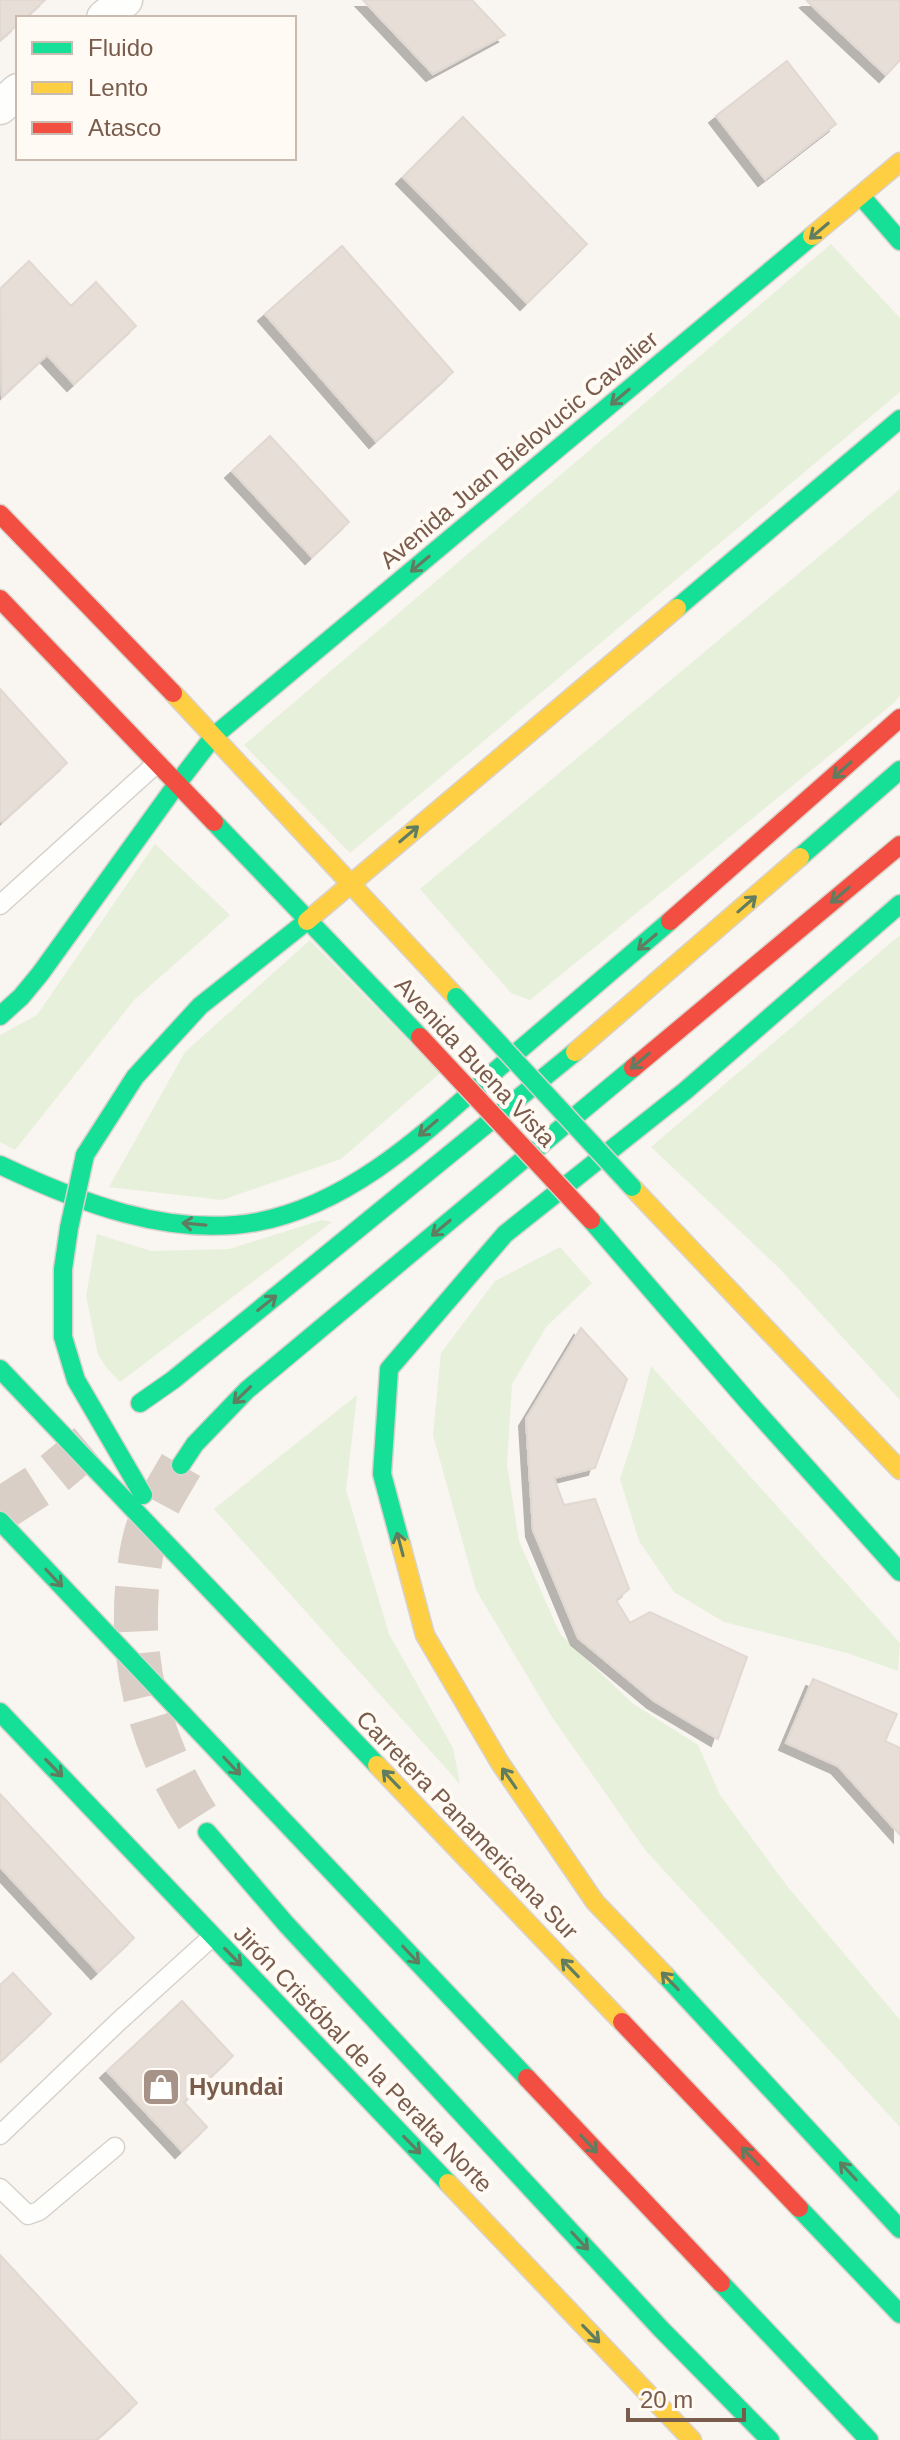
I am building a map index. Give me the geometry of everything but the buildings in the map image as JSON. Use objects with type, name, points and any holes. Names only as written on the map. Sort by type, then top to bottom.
[{"type":"main road","name":"Avenida Juan Bielovucic Cavalier","points":[[0,1016],[40,974],[214,736],[900,162]]},
{"type":"main road","points":[[861,196],[900,241]]},
{"type":"main road","points":[[322,1708],[157,1520],[76,1380],[63,1337],[63,1269],[85,1155],[135,1077],[200,1006],[307,921],[900,419]]},
{"type":"main road","name":"Avenida Buena Vista","points":[[0,514],[214,736],[632,1187],[900,1470]]},
{"type":"main road","name":"Avenida Buena Vista","points":[[0,599],[591,1220],[900,1572]]},
{"type":"main road","points":[[0,1165],[82,1200],[157,1219],[224,1226],[256,1223],[311,1206],[364,1176],[422,1134],[747,856],[900,718]]},
{"type":"main road","points":[[140,1403],[173,1380],[584,1045],[900,770]]},
{"type":"main road","points":[[181,1465],[195,1444],[247,1390],[900,845]]},
{"type":"main road","points":[[900,904],[685,1091],[505,1234],[389,1369],[382,1474],[425,1635],[500,1763],[595,1902],[900,2229]]},
{"type":"main road","name":"Carretera Panamericana Sur","points":[[0,1369],[900,2314]]},
{"type":"main road","points":[[0,1521],[869,2440]]},
{"type":"main road","name":"Jirón Cristóbal de la Peralta Norte","points":[[0,1712],[692,2440]]},
{"type":"main road","points":[[207,1832],[307,1947],[661,2329],[770,2440]]},
{"type":"street","points":[[106,16],[125,0]]},
{"type":"street","points":[[0,107],[16,93]]},
{"type":"lane","points":[[0,905],[157,763]]},
{"type":"lane","points":[[0,2135],[213,1936]]},
{"type":"lane","points":[[0,2188],[28,2215],[39,2211],[115,2147]]},
{"type":"green space","points":[[831,244],[900,318],[900,392],[350,853],[244,745]]},
{"type":"green space","points":[[900,489],[900,695],[895,702],[530,1000],[511,993],[420,889]]},
{"type":"green space","points":[[155,844],[230,915],[134,1000],[15,1150],[0,1142],[0,1035],[37,1015]]},
{"type":"green space","points":[[900,935],[900,1400],[779,1268],[651,1147]]},
{"type":"green space","points":[[310,940],[440,1073],[341,1159],[222,1200],[109,1187],[185,1052]]},
{"type":"green space","points":[[322,1220],[332,1222],[120,1382],[106,1367],[98,1354],[86,1296],[97,1234],[151,1251],[229,1249]]},
{"type":"green space","points":[[560,1247],[592,1283],[546,1327],[512,1384],[507,1465],[519,1541],[560,1634],[632,1703],[698,1745],[720,1795],[787,1886],[900,2020],[900,2127],[646,1851],[552,1717],[476,1590],[433,1435],[441,1353],[495,1281]]},
{"type":"green space","points":[[651,1366],[900,1643],[898,1671],[847,1653],[724,1622],[674,1592],[639,1541],[620,1479]]},
{"type":"green space","points":[[357,1395],[346,1490],[389,1634],[453,1748],[460,1784],[214,1509]]},
{"type":"tunnel","points":[[0,1510],[45,1481],[110,1427]]},
{"type":"tunnel","points":[[181,1465],[154,1513],[144,1542],[138,1578],[137,1646],[141,1679],[159,1742],[172,1773],[207,1832]]},
{"type":"traffic: fast","points":[[861,196],[900,241]]},
{"type":"traffic: fast","points":[[177,784],[214,736],[812,236]]},
{"type":"traffic: fast","points":[[677,608],[900,419]]},
{"type":"traffic: fast","points":[[800,857],[900,770]]},
{"type":"traffic: fast","points":[[0,1016],[40,974],[177,784]]},
{"type":"traffic: fast","points":[[214,822],[420,1037]]},
{"type":"traffic: fast","points":[[401,1545],[382,1474],[389,1369],[505,1234],[685,1091],[900,904]]},
{"type":"traffic: fast","points":[[85,1155],[135,1077],[200,1006],[307,921]]},
{"type":"traffic: fast","points":[[0,1165],[92,1204],[158,1221],[224,1226],[257,1222],[294,1212],[328,1198],[361,1179],[423,1134],[670,921]]},
{"type":"traffic: fast","points":[[456,997],[632,1187]]},
{"type":"traffic: fast","points":[[140,1403],[173,1380],[575,1052]]},
{"type":"traffic: fast","points":[[181,1465],[195,1444],[247,1390],[633,1068]]},
{"type":"traffic: fast","points":[[63,1269],[85,1155]]},
{"type":"traffic: fast","points":[[591,1220],[900,1572]]},
{"type":"traffic: fast","points":[[63,1269],[63,1337],[76,1380],[143,1495]]},
{"type":"traffic: fast","points":[[0,1369],[377,1765]]},
{"type":"traffic: fast","points":[[0,1521],[527,2078]]},
{"type":"traffic: fast","points":[[0,1712],[448,2183]]},
{"type":"traffic: fast","points":[[207,1832],[286,1924],[661,2329],[770,2440]]},
{"type":"traffic: fast","points":[[665,1975],[900,2229]]},
{"type":"traffic: fast","points":[[799,2208],[900,2314]]},
{"type":"traffic: fast","points":[[721,2283],[869,2440]]},
{"type":"traffic: slow","points":[[812,236],[900,162]]},
{"type":"traffic: slow","points":[[307,921],[677,608]]},
{"type":"traffic: slow","points":[[173,693],[456,997]]},
{"type":"traffic: slow","points":[[575,1052],[800,857]]},
{"type":"traffic: slow","points":[[632,1187],[900,1470]]},
{"type":"traffic: slow","points":[[401,1545],[425,1635],[500,1763],[595,1902],[665,1975]]},
{"type":"traffic: slow","points":[[377,1765],[622,2022]]},
{"type":"traffic: slow","points":[[448,2183],[692,2440]]},
{"type":"traffic: jam","points":[[0,514],[173,693]]},
{"type":"traffic: jam","points":[[0,599],[214,822]]},
{"type":"traffic: jam","points":[[670,921],[900,718]]},
{"type":"traffic: jam","points":[[633,1068],[900,845]]},
{"type":"traffic: jam","points":[[420,1037],[591,1220]]},
{"type":"traffic: jam","points":[[622,2022],[799,2208]]},
{"type":"traffic: jam","points":[[527,2078],[721,2283]]},
{"type":"place","name":"Hyundai","points":[[161,2087]]}]
